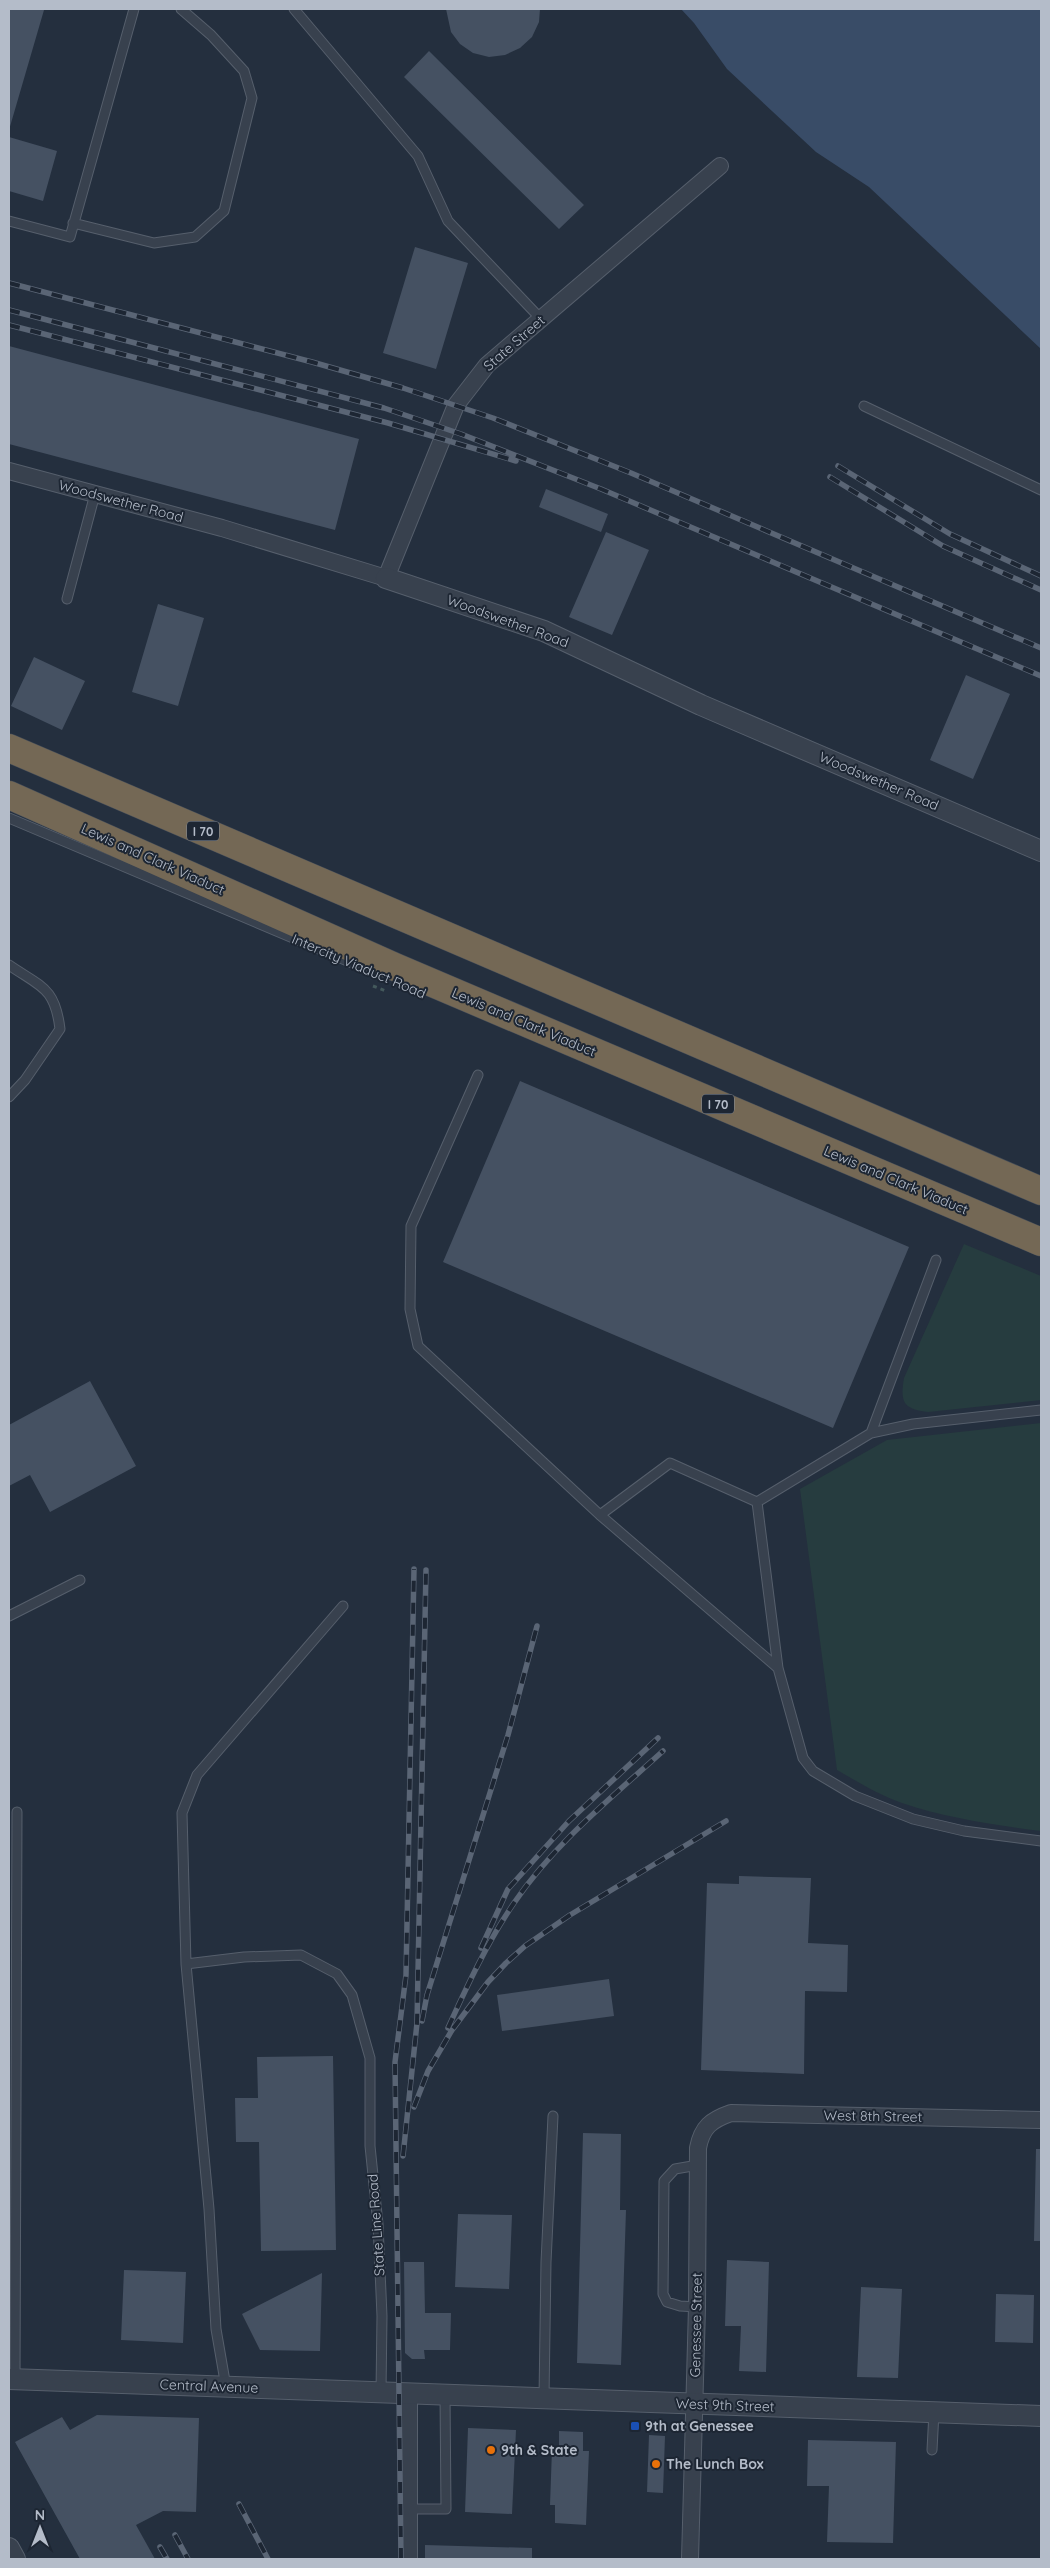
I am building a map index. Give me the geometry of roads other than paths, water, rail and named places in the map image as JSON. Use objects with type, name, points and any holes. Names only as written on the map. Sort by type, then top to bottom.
[{"type":"highway","name":"I 70","points":[[9,748],[1041,1191]]},
{"type":"highway","name":"Lewis and Clark Viaduct","points":[[9,795],[395,967],[1041,1242]]},
{"type":"street","name":"State Street","points":[[386,578],[456,405],[487,365],[720,166]]},
{"type":"street","name":"Woodswether Road","points":[[9,471],[222,528],[386,578],[544,631],[701,704],[1041,851]]},
{"type":"street","name":"West 8th Street","points":[[708,2124],[713,2119],[731,2113],[1041,2120]]},
{"type":"street","name":"Genessee Street","points":[[690,2559],[697,2307],[698,2165],[700,2134],[708,2124]]},
{"type":"street","name":"Central Avenue","points":[[12,2379],[409,2393]]},
{"type":"street","name":"West 9th Street","points":[[409,2393],[1041,2416]]},
{"type":"street","points":[[409,2393],[409,2559]]},
{"type":"street","points":[[9,2548],[15,2559]]},
{"type":"lane","points":[[9,221],[70,237],[134,9]]},
{"type":"lane","points":[[74,223],[154,243],[195,238],[224,211],[252,98],[244,71],[211,35],[180,9]]},
{"type":"lane","points":[[294,9],[418,156],[448,221],[541,319]]},
{"type":"lane","points":[[864,406],[1041,490]]},
{"type":"lane","points":[[67,599],[95,494]]},
{"type":"lane","name":"Intercity Viaduct Road","points":[[9,818],[383,976]]},
{"type":"lane","points":[[9,965],[50,992],[58,1013],[60,1029],[24,1080],[9,1097]]},
{"type":"lane","points":[[478,1074],[411,1226],[410,1309],[418,1346],[600,1515],[778,1668]]},
{"type":"lane","points":[[871,1433],[936,1260]]},
{"type":"lane","points":[[757,1502],[871,1433],[913,1424],[1041,1410]]},
{"type":"lane","points":[[600,1515],[670,1463],[757,1502]]},
{"type":"lane","points":[[757,1502],[778,1668],[802,1758],[813,1770],[854,1796],[913,1819],[964,1831],[1041,1841]]},
{"type":"lane","points":[[9,1616],[80,1580]]},
{"type":"lane","points":[[226,2387],[216,2329],[209,2209],[186,1964],[182,1813],[198,1775],[343,1606]]},
{"type":"lane","points":[[12,2379],[17,1812]]},
{"type":"lane","name":"State Line Road","points":[[186,1964],[244,1957],[301,1955],[337,1974],[352,1996],[370,2058],[370,2146],[378,2224],[382,2316],[381,2392]]},
{"type":"lane","points":[[544,2398],[546,2262],[554,2116]]},
{"type":"lane","points":[[697,2307],[680,2306],[667,2302],[663,2294],[664,2182],[675,2169],[698,2165]]},
{"type":"lane","points":[[409,2508],[446,2509],[445,2395]]},
{"type":"lane","points":[[932,2450],[934,2412]]},
{"type":"water","points":[[681,9],[1041,9],[1041,349],[869,187],[816,152],[727,69],[694,23]]},
{"type":"railway","points":[[9,283],[312,362],[403,388],[493,418],[631,473],[1041,648]]},
{"type":"railway","points":[[9,310],[384,408],[461,434],[601,489],[1041,676]]},
{"type":"railway","points":[[9,325],[388,423],[516,461]]},
{"type":"railway","points":[[838,466],[950,534],[1041,576]]},
{"type":"railway","points":[[830,477],[943,546],[1041,590]]},
{"type":"railway","points":[[401,2559],[395,2062],[406,1975],[414,1569]]},
{"type":"railway","points":[[403,2156],[417,2023],[426,1570]]},
{"type":"railway","points":[[422,2021],[427,1995],[508,1735],[537,1626]]},
{"type":"railway","points":[[481,1948],[508,1889],[569,1821],[658,1738]]},
{"type":"railway","points":[[448,2028],[487,1948],[504,1918],[530,1881],[584,1822],[663,1751]]},
{"type":"railway","points":[[414,2107],[428,2071],[452,2030],[488,1982],[506,1963],[525,1946],[570,1915],[726,1821]]},
{"type":"railway","points":[[239,2504],[268,2559]]},
{"type":"railway","points":[[175,2535],[188,2559]]},
{"type":"railway","points":[[160,2547],[167,2559]]},
{"type":"place","name":"9th at Genessee","points":[[635,2426]]},
{"type":"place","name":"9th & State","points":[[491,2450]]},
{"type":"place","name":"The Lunch Box","points":[[656,2464]]}]
